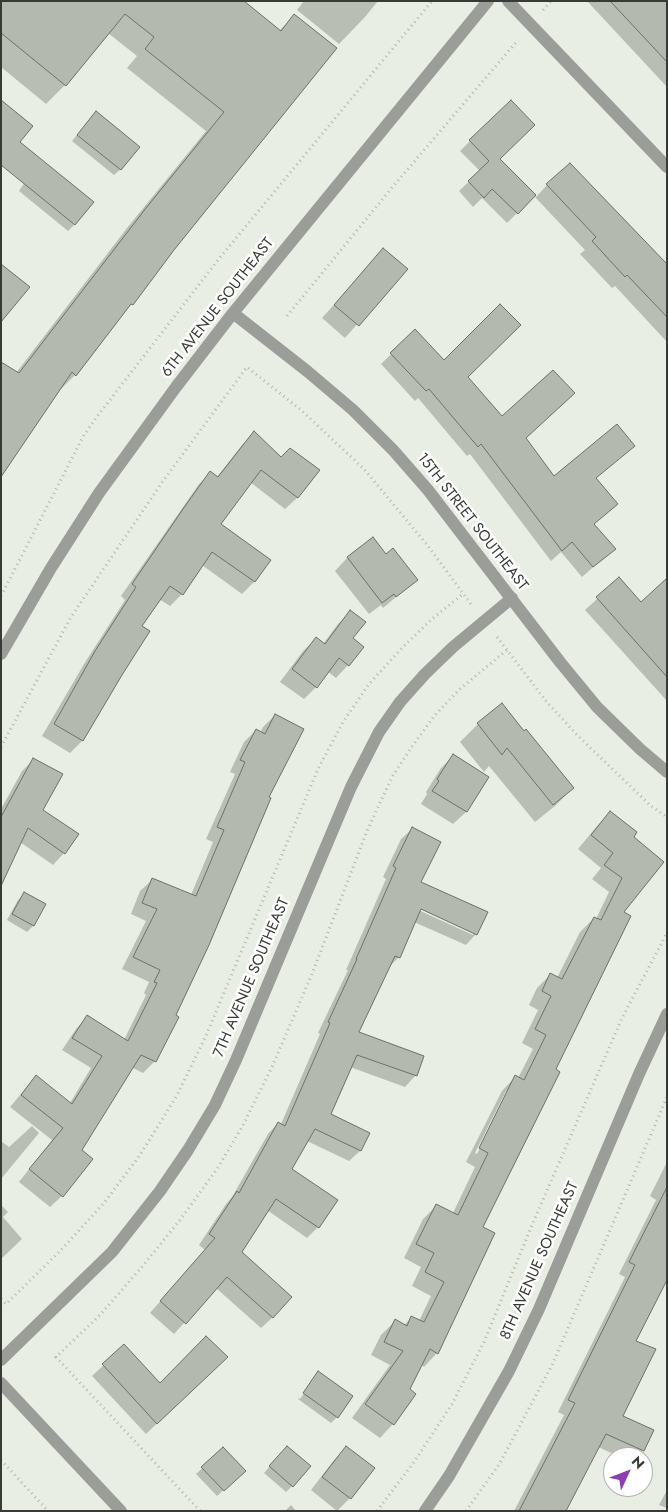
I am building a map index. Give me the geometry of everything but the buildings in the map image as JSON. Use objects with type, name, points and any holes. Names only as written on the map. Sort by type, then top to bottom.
[{"type":"street","name":"6TH AVENUE SOUTHEAST","points":[[1,654],[51,568],[99,493],[154,416],[233,313],[488,1]]},
{"type":"street","points":[[508,1],[667,167]]},
{"type":"street","name":"15TH STREET SOUTHEAST","points":[[233,313],[353,410],[393,450],[428,490],[560,662],[597,707],[640,749],[667,772]]},
{"type":"street","name":"7TH AVENUE SOUTHEAST","points":[[1,1360],[112,1252],[160,1191],[188,1150],[219,1096],[236,1060],[351,787],[372,744],[400,702],[424,674],[512,598]]},
{"type":"street","name":"8TH AVENUE SOUTHEAST","points":[[425,1511],[449,1476],[509,1370],[539,1309],[639,1074],[667,1014]]},
{"type":"street","points":[[1,1382],[121,1511]]},
{"type":"path","points":[[1,596],[84,435],[96,418],[218,260],[432,1]]},
{"type":"path","points":[[287,316],[390,190],[511,49]]},
{"type":"path","points":[[1,747],[71,618],[158,488],[247,367],[301,410],[364,469],[428,546],[463,594],[432,619],[403,647],[369,684],[343,722],[318,769],[206,1038],[176,1097],[140,1155],[104,1203],[61,1250],[6,1304],[1,1299]]},
{"type":"path","points":[[200,1511],[56,1357],[100,1315],[152,1255],[217,1169],[242,1127],[272,1066],[312,974],[367,831],[392,777],[413,745],[461,688],[506,650],[546,701],[577,736],[651,806],[667,817]]},
{"type":"path","points":[[377,1511],[414,1462],[452,1404],[484,1342],[532,1225],[622,1018],[667,933]]},
{"type":"path","points":[[466,1511],[500,1464],[553,1363],[667,1097]]},
{"type":"path","points":[[1,1460],[48,1511]]}]
